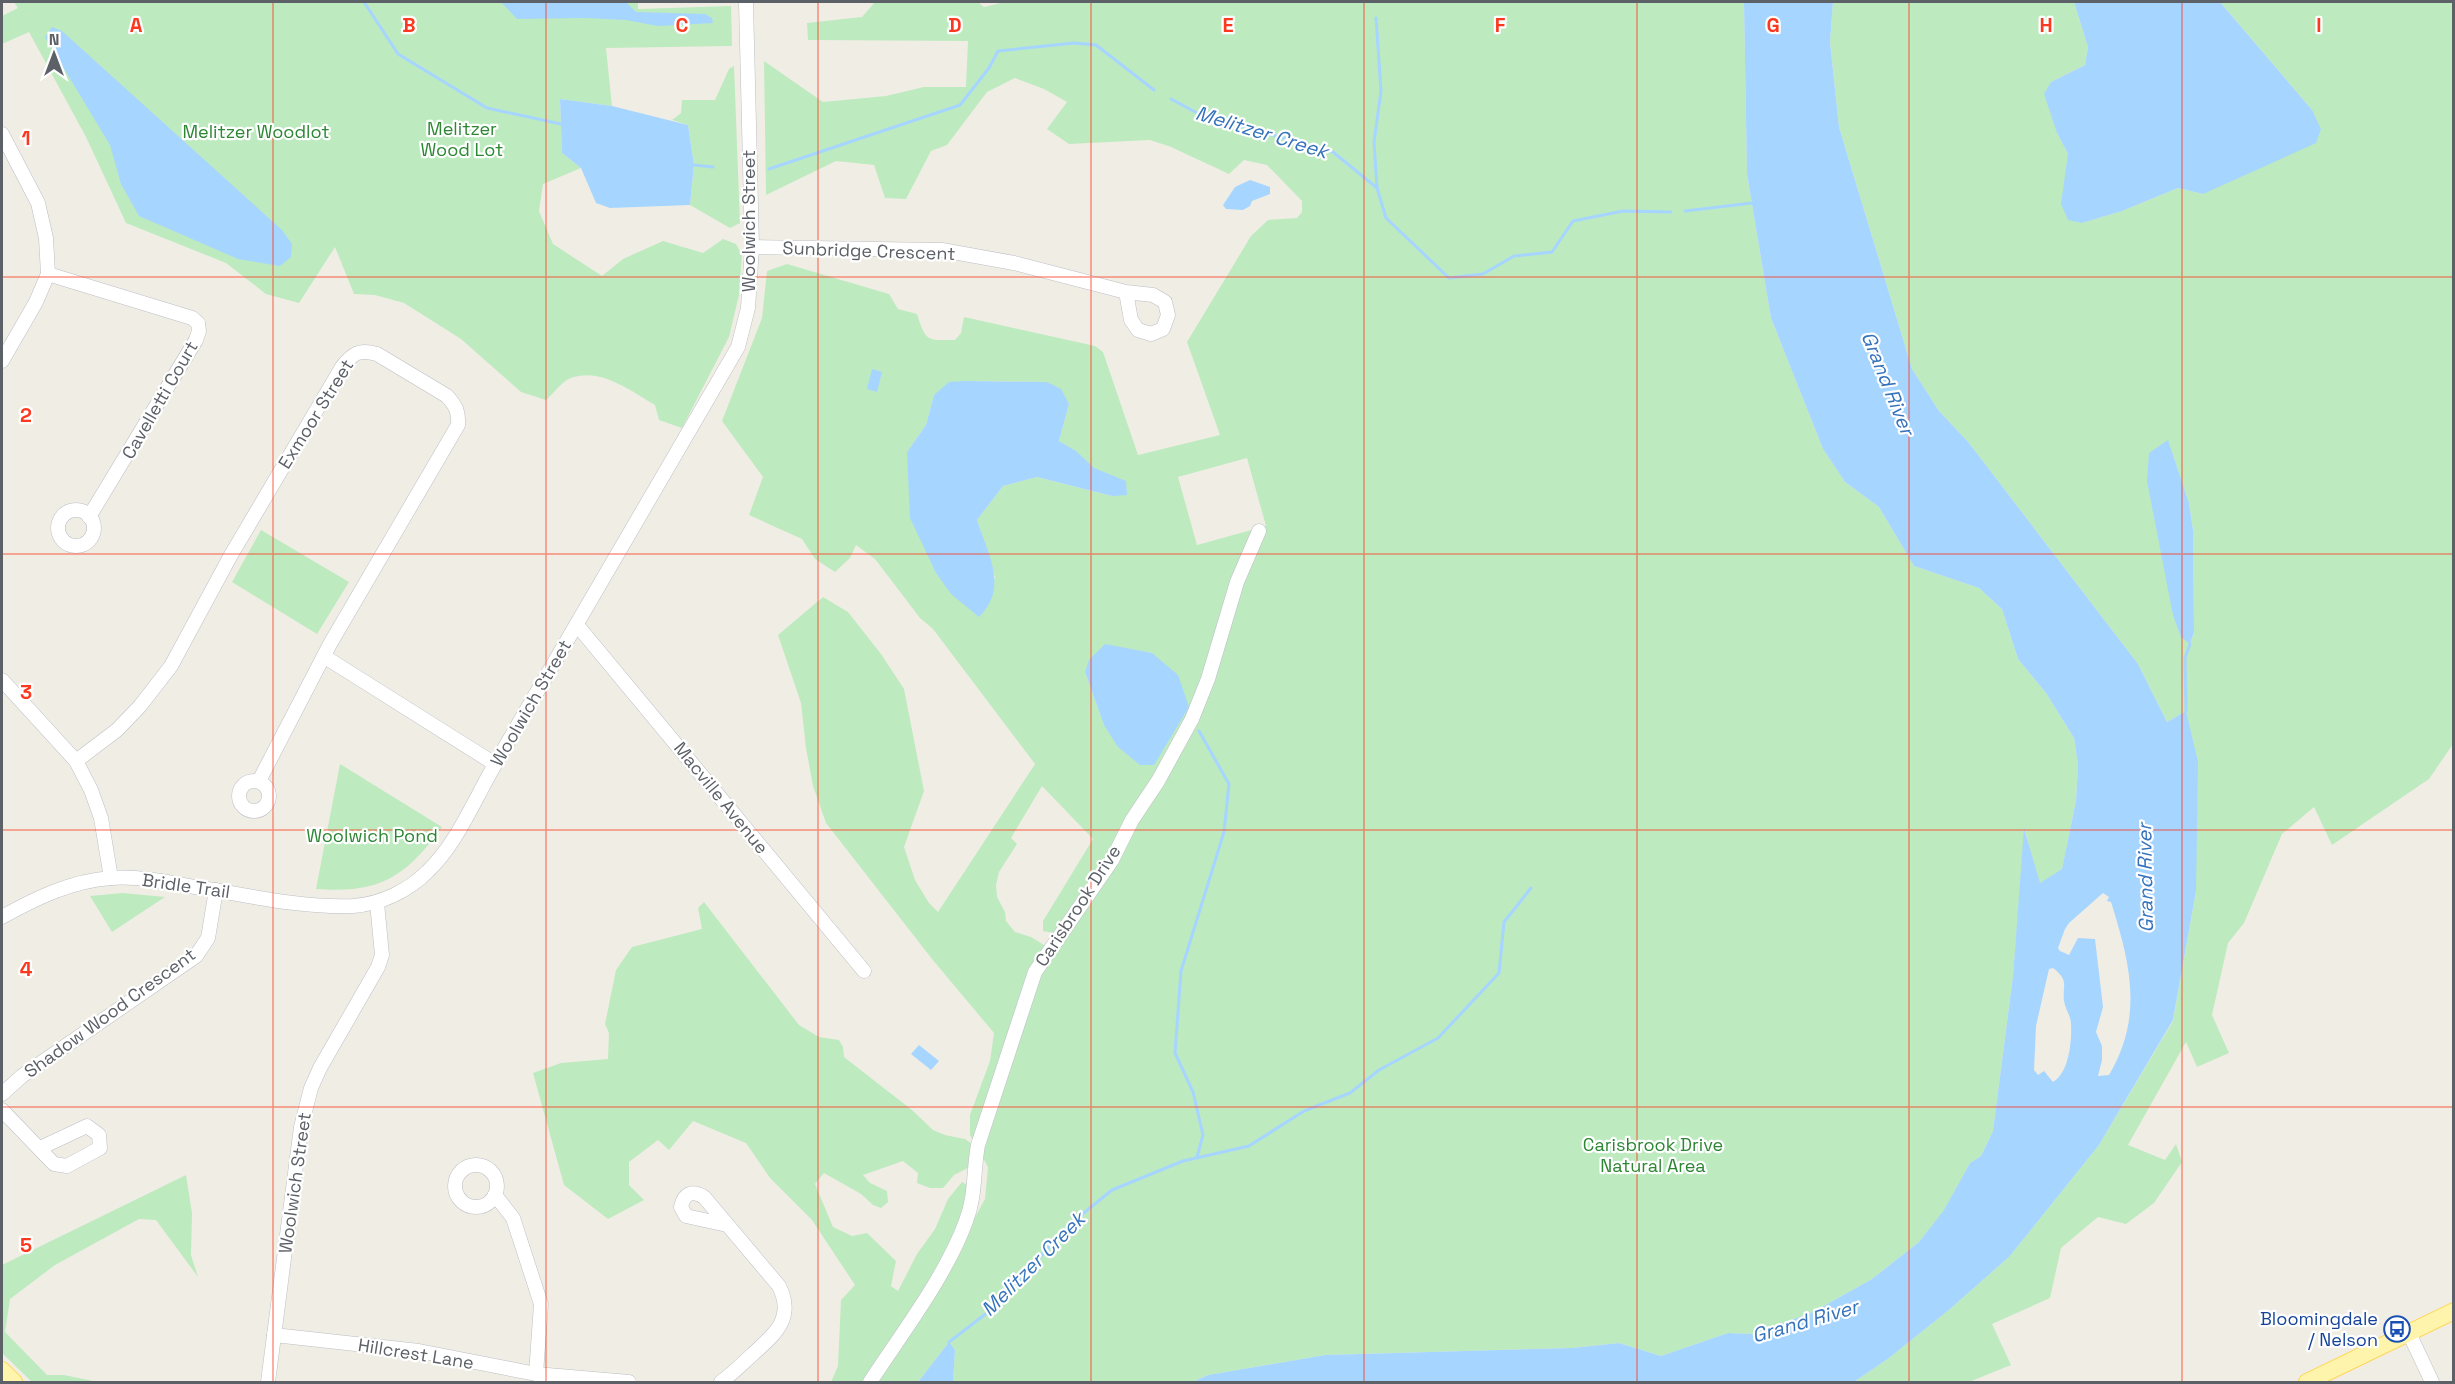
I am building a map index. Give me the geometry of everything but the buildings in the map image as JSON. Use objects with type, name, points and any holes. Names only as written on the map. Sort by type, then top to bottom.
[{"type":"main road","points":[[2307,1383],[2454,1311]]},
{"type":"main road","points":[[2,1370],[14,1383]]},
{"type":"street","name":"Woolwich Street","points":[[268,1383],[301,1127],[311,1088],[320,1068],[378,967],[382,955],[376,903],[406,889],[427,872],[456,837],[495,764],[738,346],[748,308],[752,248],[746,2]]},
{"type":"street","points":[[2,134],[38,203],[46,238],[48,274],[36,302],[2,361]]},
{"type":"street","name":"Sunbridge Crescent","points":[[752,248],[942,250],[1014,262],[1126,292]]},
{"type":"street","name":"Cavelletti Court","points":[[48,274],[192,318],[198,323],[199,331],[196,340],[89,517]]},
{"type":"street","name":"Exmoor Street","points":[[76,761],[117,730],[141,706],[171,666],[231,555],[342,367],[355,352],[365,350],[377,354],[447,396],[456,406],[459,416],[458,425],[325,657]]},
{"type":"street","name":"Carisbrook Drive","points":[[870,1383],[934,1286],[966,1222],[975,1189],[973,1174],[978,1145],[1035,972],[1112,860],[1132,820],[1158,781],[1192,719],[1208,679],[1237,582],[1259,531]]},
{"type":"street","name":"Macville Avenue","points":[[576,625],[864,971]]},
{"type":"street","points":[[259,781],[325,657],[495,764]]},
{"type":"street","points":[[2,680],[76,761],[91,790],[101,818],[111,878]]},
{"type":"street","name":"Bridle Trail","points":[[2,917],[33,899],[74,885],[111,878],[150,879],[310,905],[353,906],[376,903]]},
{"type":"street","name":"Shadow Wood Crescent","points":[[2,1094],[22,1076],[196,956],[208,938],[216,890]]},
{"type":"street","points":[[2,1110],[40,1148]]},
{"type":"street","points":[[495,1195],[513,1218],[541,1304],[536,1374]]},
{"type":"street","points":[[721,1383],[777,1332],[786,1308],[779,1286],[727,1226]]},
{"type":"street","points":[[2409,1333],[2432,1383]]},
{"type":"street","name":"Hillcrest Lane","points":[[274,1335],[419,1352],[536,1374],[629,1383]]},
{"type":"green space","name":"Melitzer Wood Lot","points":[[14,2],[638,2],[638,9],[731,6],[732,46],[606,48],[612,106],[560,99],[562,153],[581,168],[543,184],[539,211],[553,244],[602,276],[623,259],[663,241],[703,253],[723,239],[736,244],[742,255],[739,295],[729,337],[682,428],[659,420],[655,405],[626,387],[604,378],[582,375],[571,378],[546,400],[521,392],[461,339],[404,303],[375,295],[354,294],[335,247],[299,303],[266,294],[226,263],[126,223],[86,137],[29,32],[2,44],[2,16],[18,8]]},
{"type":"green space","name":"Carisbrook Drive Natural Area","points":[[875,2],[978,2],[984,7],[1005,2],[1744,2],[1747,174],[1771,318],[1823,449],[1845,482],[1879,507],[1914,566],[1979,588],[2002,609],[2018,659],[2046,693],[2074,738],[2078,765],[2076,801],[2062,870],[2039,884],[2025,830],[2013,976],[1993,1131],[1981,1156],[1970,1163],[1944,1211],[1919,1242],[1872,1279],[1813,1312],[1753,1334],[1728,1333],[1661,1356],[1619,1343],[1572,1348],[1325,1355],[1208,1375],[1193,1382],[953,1382],[955,1350],[949,1342],[918,1382],[876,1382],[918,1322],[985,1199],[988,1167],[970,1135],[970,1115],[990,1061],[994,1033],[932,959],[826,823],[813,786],[801,703],[778,635],[823,597],[848,612],[881,654],[904,689],[924,791],[904,847],[915,880],[929,903],[938,912],[1035,764],[933,629],[920,618],[875,559],[856,545],[850,558],[835,572],[815,559],[802,539],[749,515],[763,477],[722,421],[762,318],[767,271],[787,264],[889,294],[898,309],[917,314],[926,335],[933,339],[955,340],[961,333],[964,317],[1095,346],[1103,352],[1138,455],[1220,435],[1187,342],[1251,236],[1268,220],[1297,218],[1302,212],[1302,201],[1267,165],[1244,160],[1229,174],[1171,147],[1150,140],[1069,144],[1047,129],[1067,102],[1044,89],[1015,78],[987,92],[947,145],[931,151],[906,199],[885,198],[874,165],[836,161],[766,195],[764,61],[823,102],[886,96],[924,87],[966,87],[968,41],[808,40],[807,23],[862,17]],"holes":[[[965,381],[1047,382],[1069,404],[1059,441],[1076,452],[1089,465],[1112,496],[1037,477],[1003,486],[977,520],[996,580],[907,452],[926,425],[934,395]],[[1247,458],[1266,526],[1197,545],[1178,477]],[[1132,650],[1152,653],[1104,725],[1085,672]],[[1042,786],[1093,839],[1043,921],[1043,931],[1065,935],[1057,946],[1044,945],[1031,937],[1015,932],[1006,921],[1005,912],[997,897],[996,885],[999,872],[1017,844],[1011,838]]]},
{"type":"green space","points":[[1833,2],[2074,2],[2088,47],[2085,65],[2051,82],[2057,133],[2068,154],[2068,166],[2082,223],[2122,211],[2178,188],[2203,194],[2312,110],[2220,2],[2453,2],[2453,744],[2429,779],[2332,845],[2314,807],[2282,834],[2244,923],[2228,943],[2212,1015],[2229,1053],[2197,1067],[2186,1042],[2128,1145],[2165,1160],[2176,1144],[2182,1162],[2154,1203],[2126,1224],[2098,1217],[2061,1248],[2050,1298],[1992,1324],[2011,1365],[1969,1382],[1854,1382],[1889,1358],[1950,1309],[2009,1257],[2099,1145],[2173,1021],[2196,891],[2186,711],[2167,722],[2138,664],[1969,443],[1939,411],[1912,369],[1839,127],[1830,42]],"holes":[[[2168,441],[2189,503],[2193,530],[2194,632],[2190,644]]]},
{"type":"green space","points":[[734,66],[740,223],[730,228],[690,205],[694,165],[688,125],[672,120],[681,113],[682,100],[715,100],[729,69]]},
{"type":"green space","points":[[261,530],[349,582],[317,634],[232,582]]},
{"type":"green space","name":"Woolwich Pond","points":[[340,764],[442,827],[416,858],[389,879],[357,888],[316,889]]},
{"type":"green space","points":[[123,893],[165,897],[112,932],[90,896]]},
{"type":"green space","points":[[704,902],[799,1025],[819,1037],[839,1040],[843,1047],[844,1057],[912,1110],[933,1130],[965,1139],[972,1144],[973,1155],[968,1168],[954,1175],[943,1188],[930,1188],[917,1183],[918,1173],[903,1161],[863,1175],[870,1183],[887,1191],[888,1202],[881,1208],[824,1173],[815,1184],[833,1227],[852,1236],[867,1233],[896,1261],[891,1286],[898,1291],[917,1254],[935,1229],[948,1199],[962,1182],[969,1186],[959,1225],[931,1283],[865,1382],[831,1382],[838,1366],[841,1300],[855,1285],[812,1220],[770,1178],[746,1143],[693,1121],[669,1150],[658,1140],[629,1162],[629,1185],[644,1200],[608,1219],[564,1185],[533,1073],[561,1063],[608,1059],[609,1033],[605,1024],[616,970],[632,947],[702,929],[698,908]]},
{"type":"green space","points":[[186,1175],[192,1213],[191,1255],[198,1277],[156,1220],[139,1219],[55,1265],[10,1299],[5,1332],[47,1375],[64,1375],[98,1382],[32,1382],[2,1353],[2,1265]]},
{"type":"water","points":[[501,2],[626,2],[636,12],[705,14],[712,18],[713,23],[658,26],[626,20],[517,19]]},
{"type":"water","name":"Grand River","points":[[1744,2],[1833,2],[1830,42],[1839,127],[1912,369],[1939,411],[1969,443],[2138,664],[2167,722],[2186,711],[2198,762],[2196,891],[2173,1020],[2099,1145],[2009,1257],[1950,1309],[1889,1358],[1854,1382],[1193,1382],[1208,1375],[1325,1355],[1572,1348],[1619,1343],[1661,1356],[1728,1333],[1753,1334],[1813,1312],[1872,1279],[1919,1242],[1944,1210],[1970,1163],[1981,1156],[1993,1131],[2013,976],[2024,828],[2040,883],[2062,869],[2076,801],[2078,765],[2074,738],[2046,693],[2018,659],[2002,609],[1979,588],[1914,566],[1879,507],[1845,482],[1823,449],[1771,318],[1747,174]],"holes":[[[2103,893],[2109,897],[2107,901],[2111,902],[2124,946],[2130,989],[2130,1010],[2127,1032],[2120,1053],[2109,1075],[2098,1076],[2102,1060],[2102,1046],[2096,1032],[2103,1007],[2095,939],[2078,938],[2069,955],[2058,948],[2069,923]],[[2053,968],[2062,976],[2064,1001],[2071,1021],[2070,1047],[2066,1064],[2063,1072],[2053,1082],[2044,1071],[2038,1075],[2034,1070],[2036,1026],[2049,969]]]},
{"type":"water","points":[[2074,2],[2220,2],[2312,110],[2321,129],[2316,143],[2203,194],[2178,188],[2122,211],[2082,223],[2068,220],[2061,204],[2068,154],[2057,133],[2044,94],[2051,82],[2085,65],[2088,47]]},
{"type":"water","points":[[52,27],[62,31],[282,230],[292,244],[291,257],[280,266],[238,259],[139,216],[121,184],[110,145],[45,37]]},
{"type":"water","points":[[560,99],[612,106],[688,125],[694,165],[690,205],[610,208],[596,203],[581,168],[562,153]]},
{"type":"water","points":[[1250,180],[1270,187],[1270,194],[1252,201],[1250,206],[1243,210],[1226,209],[1223,205],[1235,187]]},
{"type":"water","points":[[872,369],[882,372],[877,392],[867,389]]},
{"type":"water","points":[[949,382],[1047,382],[1061,389],[1069,404],[1059,441],[1076,451],[1094,468],[1126,481],[1127,495],[1112,496],[1037,477],[1003,486],[977,520],[990,558],[994,582],[993,594],[988,606],[979,617],[951,594],[936,573],[910,518],[907,452],[926,425],[934,395]]},
{"type":"water","points":[[2168,440],[2189,503],[2193,530],[2194,632],[2190,644],[2181,637],[2173,615],[2147,481],[2149,453]]},
{"type":"water","points":[[1105,644],[1152,653],[1178,675],[1189,707],[1154,765],[1140,765],[1118,747],[1104,725],[1085,672],[1089,660]]},
{"type":"water","points":[[919,1045],[939,1061],[931,1070],[911,1054]]},
{"type":"water","points":[[949,1342],[955,1350],[953,1382],[918,1382]]},
{"type":"waterway","name":"Melitzer Creek","points":[[364,2],[398,54],[487,108],[561,124]]},
{"type":"waterway","name":"Melitzer Creek","points":[[1376,18],[1381,91],[1374,142],[1377,188],[1386,218],[1449,278],[1483,274],[1514,256],[1552,252],[1573,221],[1623,211],[1671,212]]},
{"type":"waterway","name":"Melitzer Creek","points":[[769,169],[960,105],[989,68],[998,51],[1074,43],[1096,45],[1154,90]]},
{"type":"waterway","name":"Melitzer Creek","points":[[1171,99],[1199,114],[1333,152],[1377,188]]},
{"type":"waterway","points":[[694,165],[713,167]]},
{"type":"waterway","name":"Melitzer Creek","points":[[1685,211],[1752,203]]},
{"type":"waterway","points":[[2186,711],[2185,658],[2190,644]]},
{"type":"waterway","points":[[1197,1157],[1203,1135],[1193,1092],[1175,1053],[1181,971],[1224,832],[1229,784],[1199,731]]},
{"type":"waterway","name":"Melitzer Creek","points":[[949,1342],[996,1306],[1069,1225],[1112,1190],[1183,1161],[1249,1146],[1304,1111],[1350,1093],[1379,1070],[1438,1038],[1499,973],[1504,922],[1531,888]]},
{"type":"place","name":"Bloomingdale / Nelson","points":[[2397,1329]]},
{"type":"park label","name":"Melitzer Woodlot","points":[[256,132]]}]
